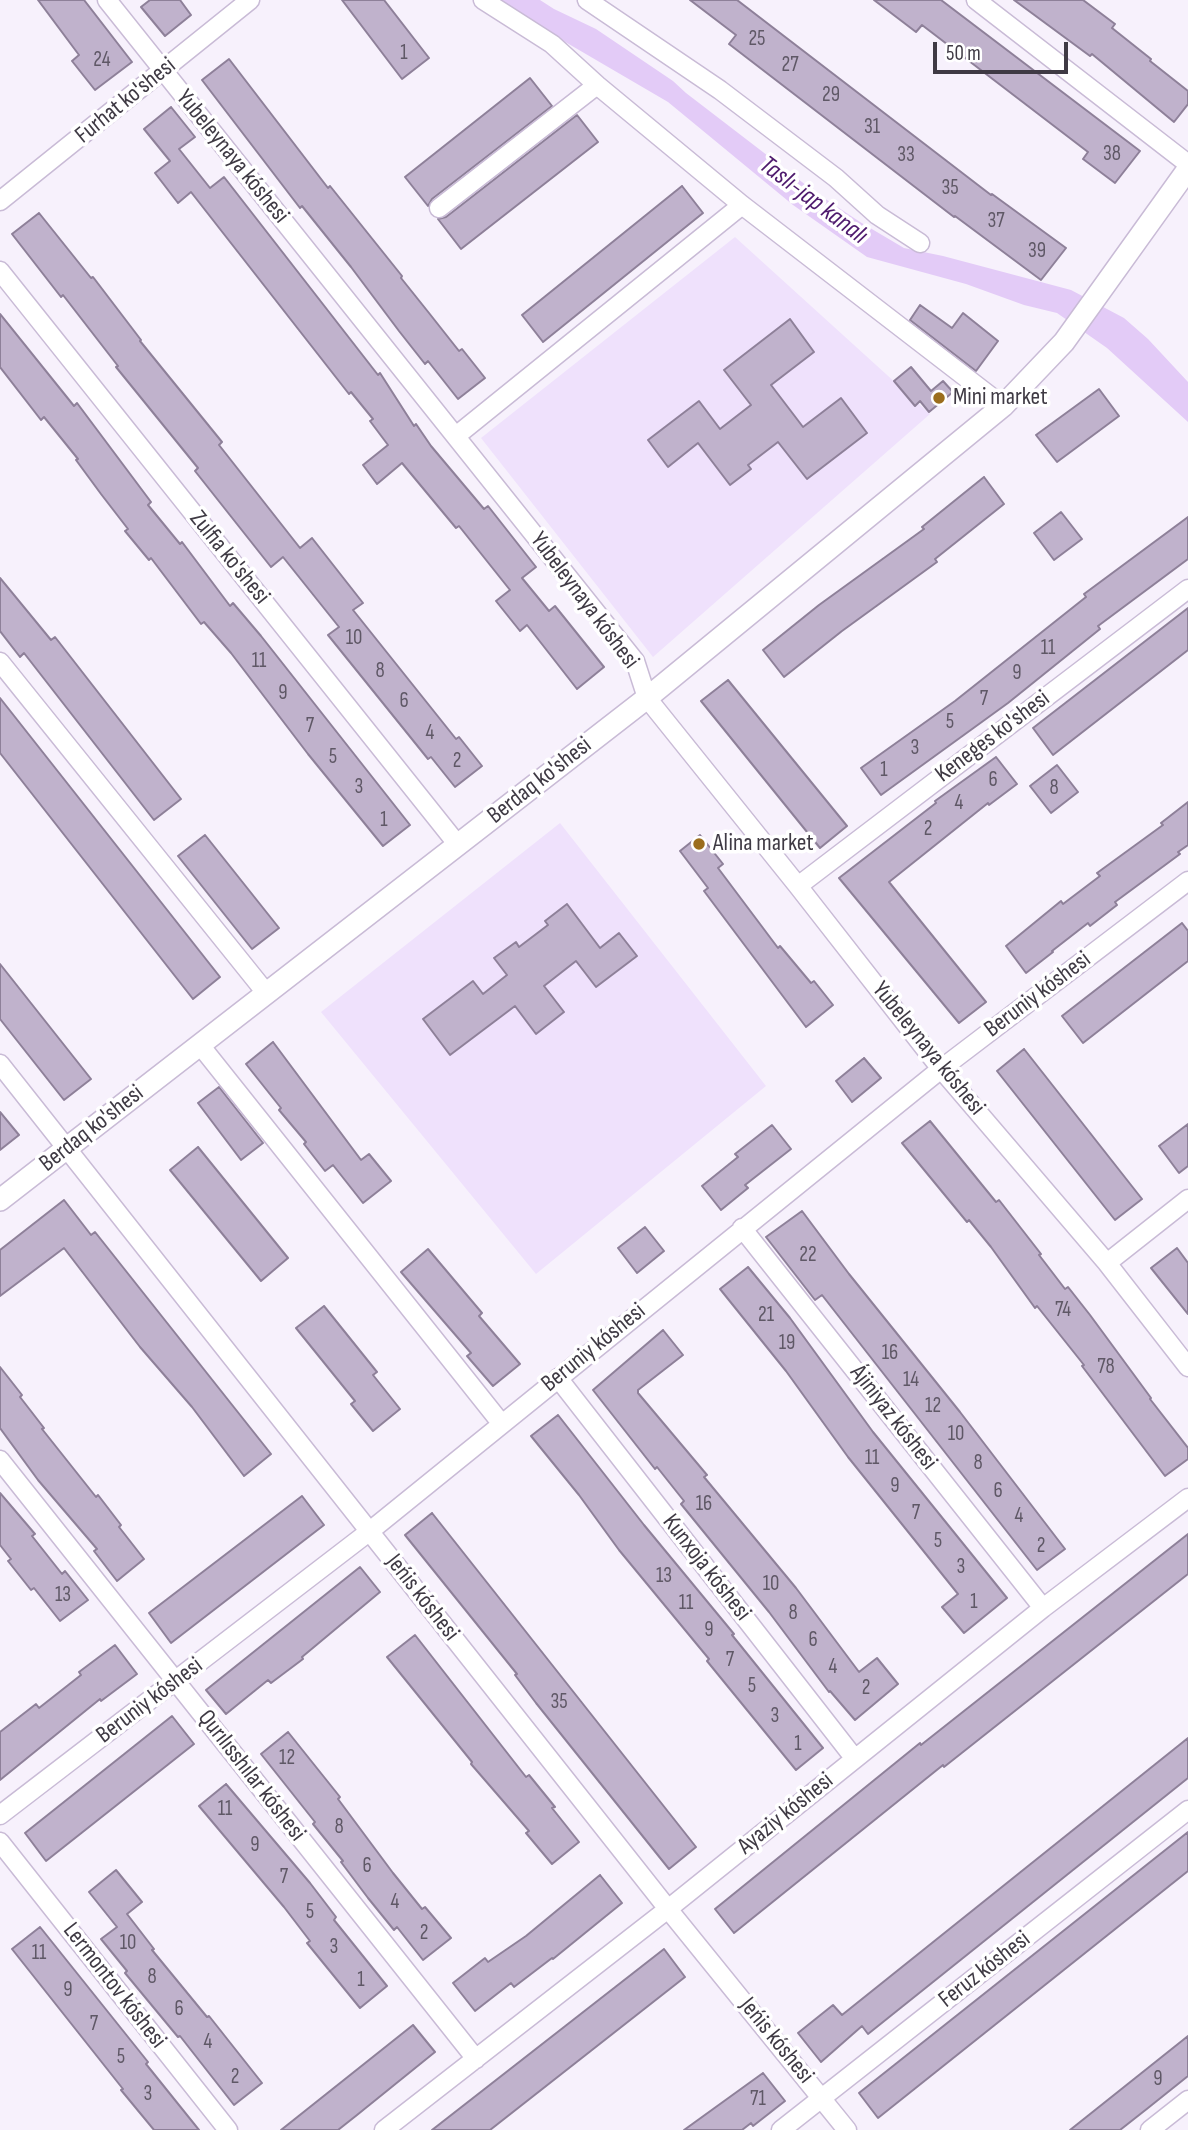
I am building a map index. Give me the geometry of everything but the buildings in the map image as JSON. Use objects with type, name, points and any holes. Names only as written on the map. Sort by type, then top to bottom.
[{"type":"street","name":"Yubeleynaya kóshesi","points":[[107,0],[635,661],[647,698],[799,886],[941,1069],[1107,1263],[1188,1367]]},
{"type":"street","name":"Furhat ko'shesi","points":[[0,201],[250,0]]},
{"type":"street","points":[[483,0],[552,44],[597,85],[742,205],[1003,406]]},
{"type":"street","points":[[587,0],[720,90],[836,178],[877,215],[920,243]]},
{"type":"street","points":[[976,0],[1188,164]]},
{"type":"street","points":[[439,208],[597,85]]},
{"type":"street","name":"Berdaq ko'shesi","points":[[0,1200],[647,698],[1003,406],[1064,342],[1188,169]]},
{"type":"street","points":[[456,436],[742,205]]},
{"type":"street","name":"Zulfia ko'shesi","points":[[0,271],[458,845]]},
{"type":"street","name":"Keneges ko'shesi","points":[[799,886],[1188,589]]},
{"type":"street","points":[[0,662],[267,994]]},
{"type":"street","name":"Beruniy kóshesi","points":[[0,1815],[370,1531],[941,1069],[1188,881]]},
{"type":"street","points":[[200,1045],[502,1423]]},
{"type":"street","name":"Jeńis kóshesi","points":[[0,1063],[668,1909],[847,2130]]},
{"type":"street","points":[[1107,1263],[1188,1199]]},
{"type":"street","name":"Ájiniyaz kóshesi","points":[[742,1228],[1043,1608]]},
{"type":"street","name":"Kunxoja kóshesi","points":[[558,1378],[855,1759]]},
{"type":"street","name":"Qurılısshılar kóshesi","points":[[0,1460],[476,2059]]},
{"type":"street","name":"Ayaziy kóshesi","points":[[384,2130],[668,1909],[1043,1608],[1188,1498]]},
{"type":"street","name":"Feruz kóshesi","points":[[781,2130],[1188,1810]]},
{"type":"street","name":"Lermontov kóshesi","points":[[0,1842],[228,2130]]},
{"type":"street","points":[[1150,2130],[1188,2100]]},
{"type":"shaded area","points":[[735,237],[930,414],[653,657],[481,438]]},
{"type":"shaded area","points":[[560,823],[766,1086],[536,1274],[321,1012]]},
{"type":"water","name":"Taslı-jap kanalı","points":[[500,0],[540,0],[596,29],[673,81],[815,192],[904,248],[1071,290],[1124,318],[1148,339],[1188,382],[1188,422],[1107,348],[1057,313],[867,257],[793,205],[668,102]]},
{"type":"place","name":"Mini market","points":[[939,398]]},
{"type":"place","name":"Alina market","points":[[699,844]]}]
